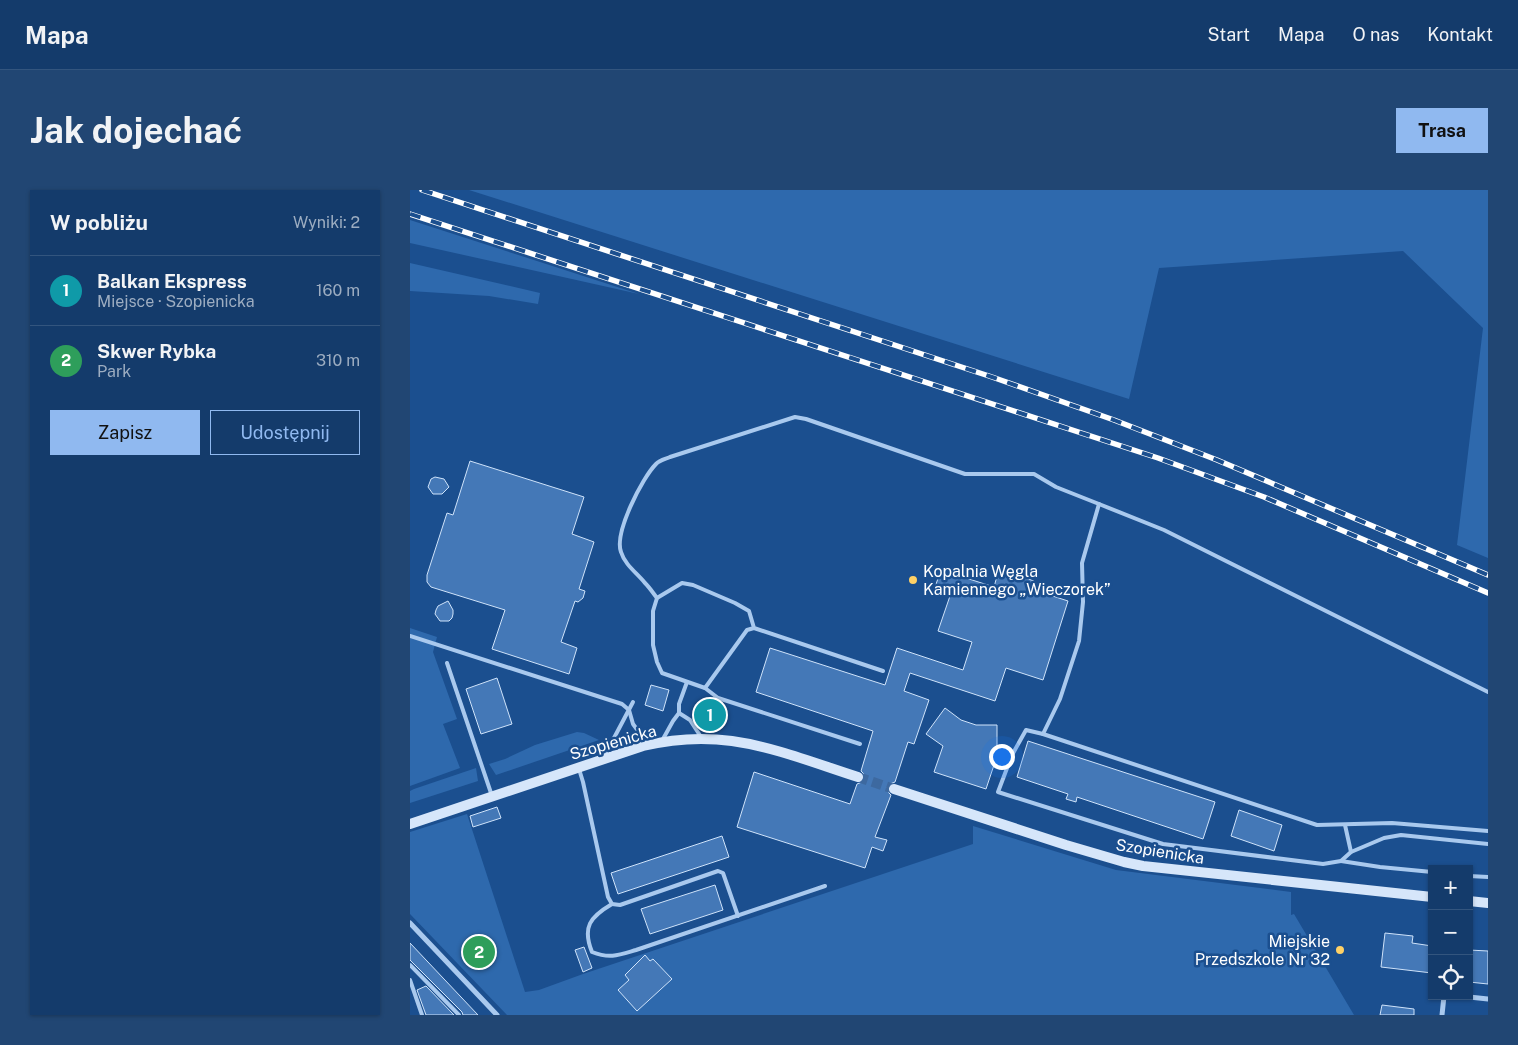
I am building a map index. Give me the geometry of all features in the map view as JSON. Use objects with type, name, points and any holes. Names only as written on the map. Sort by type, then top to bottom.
[{"type":"street","name":"Szopienicka","points":[[410,824],[602,759],[660,743],[703,739],[731,741],[756,746],[858,777]]},
{"type":"street","name":"Szopienicka","points":[[894,789],[1066,845],[1143,866],[1428,897]]},
{"type":"street","points":[[1473,901],[1488,903]]},
{"type":"street","points":[[410,924],[497,1015]]},
{"type":"street","points":[[1473,997],[1488,999]]},
{"type":"street","points":[[1442,1015],[1444,1000]]},
{"type":"lane","points":[[657,598],[626,562],[620,551],[621,538],[632,502],[646,477],[658,462],[795,417],[806,418],[965,474],[1034,474],[1056,488],[1164,530],[1488,692]]},
{"type":"lane","points":[[1043,734],[1060,699],[1079,641],[1083,602],[1082,563],[1100,504]]},
{"type":"lane","points":[[754,628],[749,611],[735,602],[693,585],[682,583],[657,598],[653,611],[653,645],[657,662],[662,673],[705,688],[718,698],[860,744]]},
{"type":"lane","points":[[705,688],[747,630],[754,628],[883,671]]},
{"type":"lane","points":[[410,636],[622,704],[630,710],[633,724],[649,745]]},
{"type":"lane","points":[[447,663],[492,796]]},
{"type":"lane","points":[[660,743],[672,721],[679,713],[680,700],[687,682]]},
{"type":"lane","points":[[602,759],[633,702]]},
{"type":"lane","points":[[679,713],[690,720],[703,739]]},
{"type":"lane","points":[[1428,872],[1341,861],[1323,864],[1163,844],[998,792],[1012,755],[1026,730],[1317,825],[1392,823],[1488,832]]},
{"type":"lane","points":[[579,768],[584,782],[608,898],[612,904]]},
{"type":"lane","points":[[1345,825],[1351,852]]},
{"type":"lane","points":[[1341,861],[1351,852],[1384,838],[1401,835],[1488,844]]},
{"type":"lane","points":[[738,916],[723,873],[718,871],[620,905],[612,904],[600,911],[592,919],[587,932],[588,941],[592,952],[614,957],[629,953],[738,916],[825,886]]},
{"type":"lane","points":[[1473,876],[1488,877]]},
{"type":"lane","points":[[410,974],[412,967],[459,1015]]},
{"type":"lane","points":[[410,980],[422,1015]]},
{"type":"shaded area","points":[[469,190],[1488,190],[1488,558],[1457,545],[1483,328],[1403,251],[1159,268],[1129,399]]},
{"type":"shaded area","points":[[410,220],[639,294],[410,243]]},
{"type":"shaded area","points":[[410,263],[540,293],[538,304],[489,296],[410,291]]},
{"type":"shaded area","points":[[410,628],[437,637],[433,652],[457,719],[443,724],[460,768],[410,786]]},
{"type":"shaded area","points":[[577,732],[599,740],[496,775],[489,764],[535,745]]},
{"type":"shaded area","points":[[476,768],[478,781],[410,803],[410,791]]},
{"type":"shaded area","points":[[467,814],[525,992],[539,990],[973,844],[973,826],[1116,870],[1291,892],[1291,915],[1294,914],[1354,1015],[507,1015],[410,914],[410,832]]},
{"type":"building","points":[[470,461],[584,497],[572,534],[594,542],[579,589],[585,591],[583,598],[578,602],[575,601],[561,642],[577,648],[569,674],[492,649],[505,610],[431,587],[427,582],[427,575],[447,513],[453,515]]},
{"type":"building","points":[[435,477],[444,479],[449,487],[442,494],[433,494],[428,487],[431,479]]},
{"type":"building","points":[[999,569],[1034,581],[1031,589],[1068,601],[1043,680],[1006,668],[995,701],[910,673],[904,691],[929,700],[914,744],[908,742],[895,782],[887,787],[887,791],[891,795],[875,837],[887,840],[883,851],[872,847],[865,868],[737,827],[754,772],[850,804],[857,784],[865,779],[865,775],[861,771],[873,731],[756,692],[770,648],[885,685],[897,648],[963,670],[972,642],[938,631],[951,593],[935,587],[941,570],[994,587]]},
{"type":"building","points":[[448,601],[453,610],[452,618],[449,621],[440,621],[435,614],[436,610],[438,606]]},
{"type":"building","points":[[497,678],[512,724],[481,734],[466,689]]},
{"type":"building","points":[[651,685],[669,690],[663,711],[645,705]]},
{"type":"building","points":[[945,708],[961,720],[976,725],[997,725],[997,756],[986,789],[934,772],[943,746],[926,734]]},
{"type":"building","points":[[1028,741],[1215,802],[1203,839],[1077,797],[1076,802],[1066,799],[1068,794],[1017,777]]},
{"type":"building","points":[[497,807],[501,818],[473,827],[470,816]]},
{"type":"building","points":[[1239,810],[1282,825],[1274,851],[1231,836]]},
{"type":"building","points":[[722,836],[729,857],[618,894],[611,873]]},
{"type":"building","points":[[715,885],[723,910],[650,934],[641,909]]},
{"type":"building","points":[[1385,933],[1413,936],[1412,943],[1428,945],[1428,973],[1381,967]]},
{"type":"building","points":[[410,943],[478,1015],[463,1015],[410,960]]},
{"type":"building","points":[[584,947],[592,968],[583,972],[575,950]]},
{"type":"building","points":[[1473,950],[1488,951],[1488,984],[1473,982]]},
{"type":"building","points":[[645,955],[650,961],[653,959],[672,979],[637,1011],[618,990],[629,980],[625,975]]},
{"type":"building","points":[[426,986],[454,1015],[426,1015],[417,990]]},
{"type":"building","points":[[1382,1005],[1414,1009],[1414,1015],[1380,1015]]},
{"type":"tunnel","points":[[858,777],[894,789]]},
{"type":"railway","points":[[422,190],[992,377],[1114,420],[1217,460],[1488,575]]},
{"type":"railway","points":[[410,214],[1158,458],[1264,497],[1488,593]]},
{"type":"place","name":"Kopalnia Węgla Kamiennego „Wieczorek”","points":[[913,580]]},
{"type":"place","name":"Balkan Ekspress","points":[[710,715]]},
{"type":"place","name":"Miejskie Przedszkole Nr 32","points":[[1340,950]]},
{"type":"place","name":"Skwer Rybka","points":[[479,952]]}]
